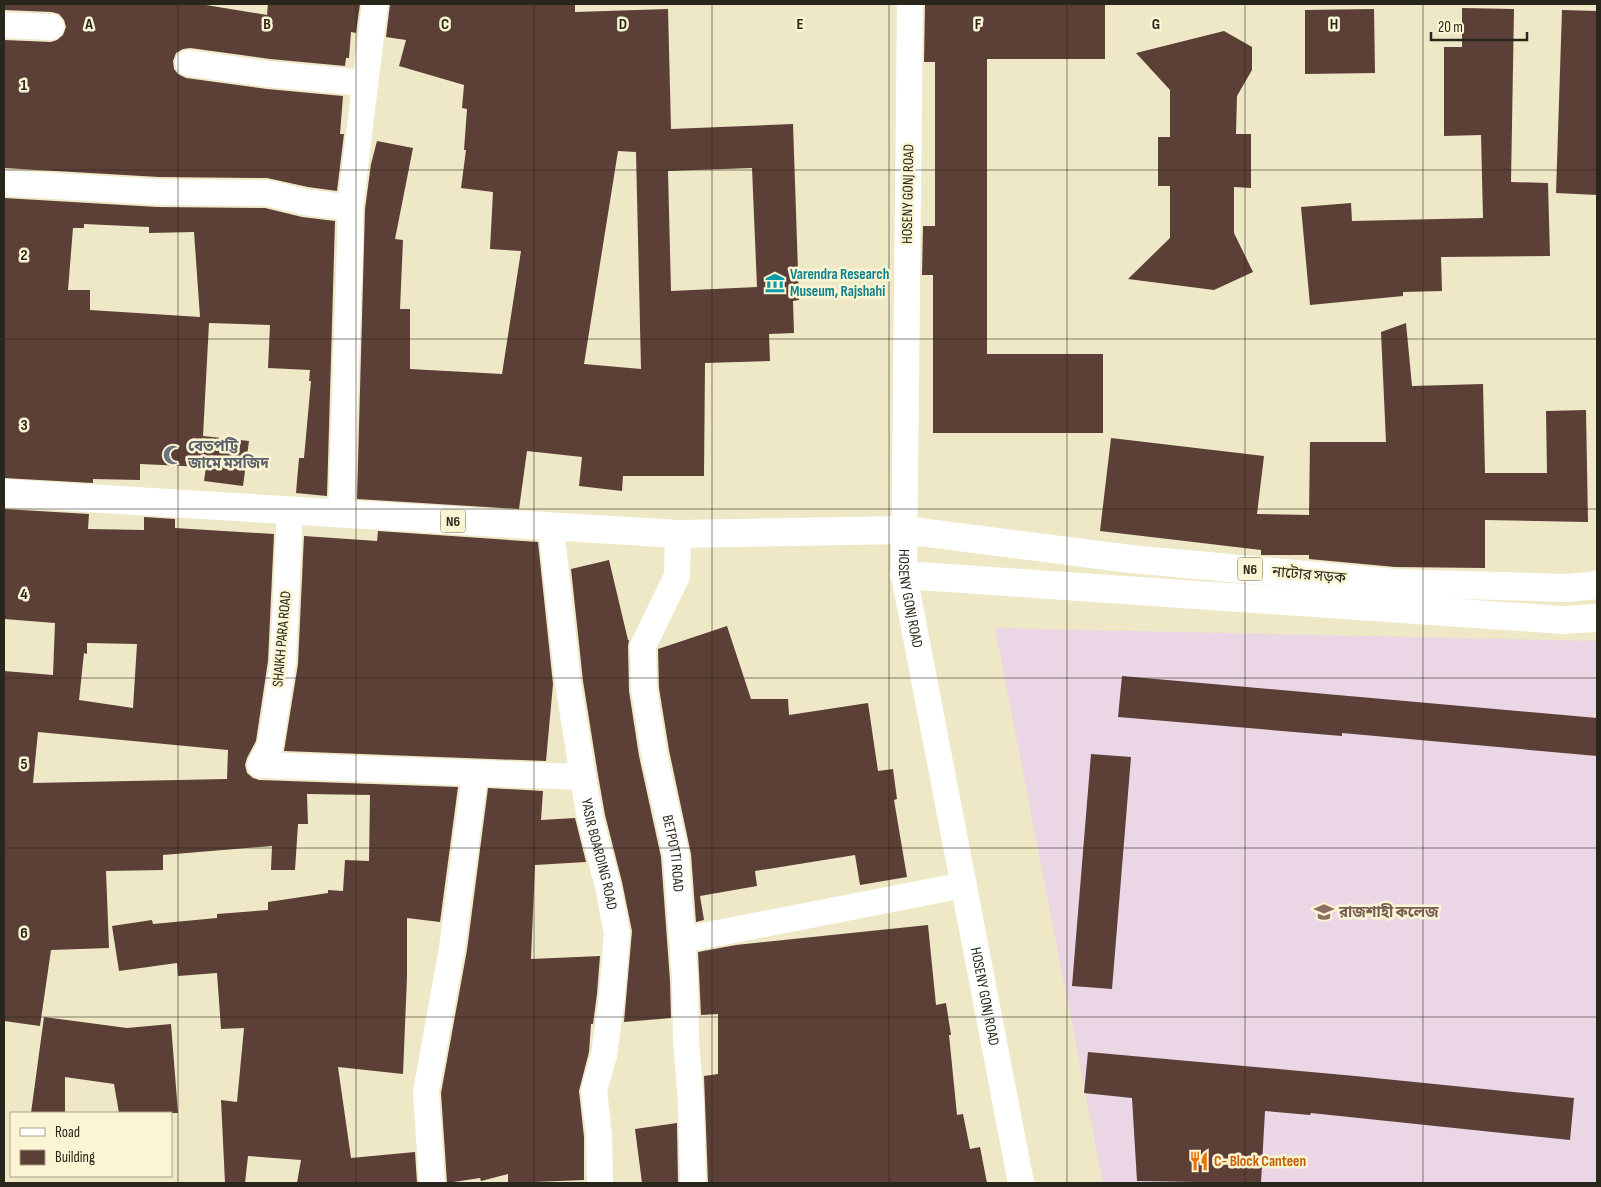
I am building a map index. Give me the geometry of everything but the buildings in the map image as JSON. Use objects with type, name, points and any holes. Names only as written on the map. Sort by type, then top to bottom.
[{"type":"highway","name":"N6","points":[[4,493],[678,534],[904,530]]},
{"type":"highway","name":"নাটোর সড়ক","points":[[904,530],[1132,559],[1394,583],[1568,588],[1597,585]]},
{"type":"highway","points":[[904,575],[1563,620],[1597,618]]},
{"type":"street","points":[[341,514],[350,208],[375,4]]},
{"type":"street","name":"HOSENY GONJ ROAD","points":[[910,4],[904,575],[1021,1183]]},
{"type":"street","points":[[4,25],[51,27]]},
{"type":"street","points":[[188,63],[268,74],[365,83]]},
{"type":"street","points":[[4,183],[158,192],[267,193],[305,202],[350,208]]},
{"type":"street","name":"SHAIKH PARA ROAD","points":[[290,511],[283,663],[270,746],[260,765],[475,774]]},
{"type":"street","name":"YASIR BOARDING ROAD","points":[[551,526],[568,683],[583,777],[590,818],[608,886],[617,934],[612,996],[604,1055],[594,1090],[599,1136],[600,1183]]},
{"type":"street","name":"BETPOTTI ROAD","points":[[678,534],[678,576],[643,646],[644,689],[654,753],[676,855],[685,980],[693,1183]]},
{"type":"street","points":[[432,1183],[426,1092],[452,948],[475,774],[583,777]]},
{"type":"street","points":[[682,940],[964,885]]},
{"type":"shaded area","name":"রাজশাহী কলেজ","points":[[995,628],[1597,641],[1597,1183],[1103,1183]]},
{"type":"place","name":"Varendra Research Museum, Rajshahi","points":[[775,283]]},
{"type":"place","name":"বেতপট্টি জামে মসজিদ","points":[[173,455]]},
{"type":"place","name":"রাজশাহী কলেজ","points":[[1324,912]]},
{"type":"place","name":"C- Block Canteen","points":[[1199,1161]]}]
